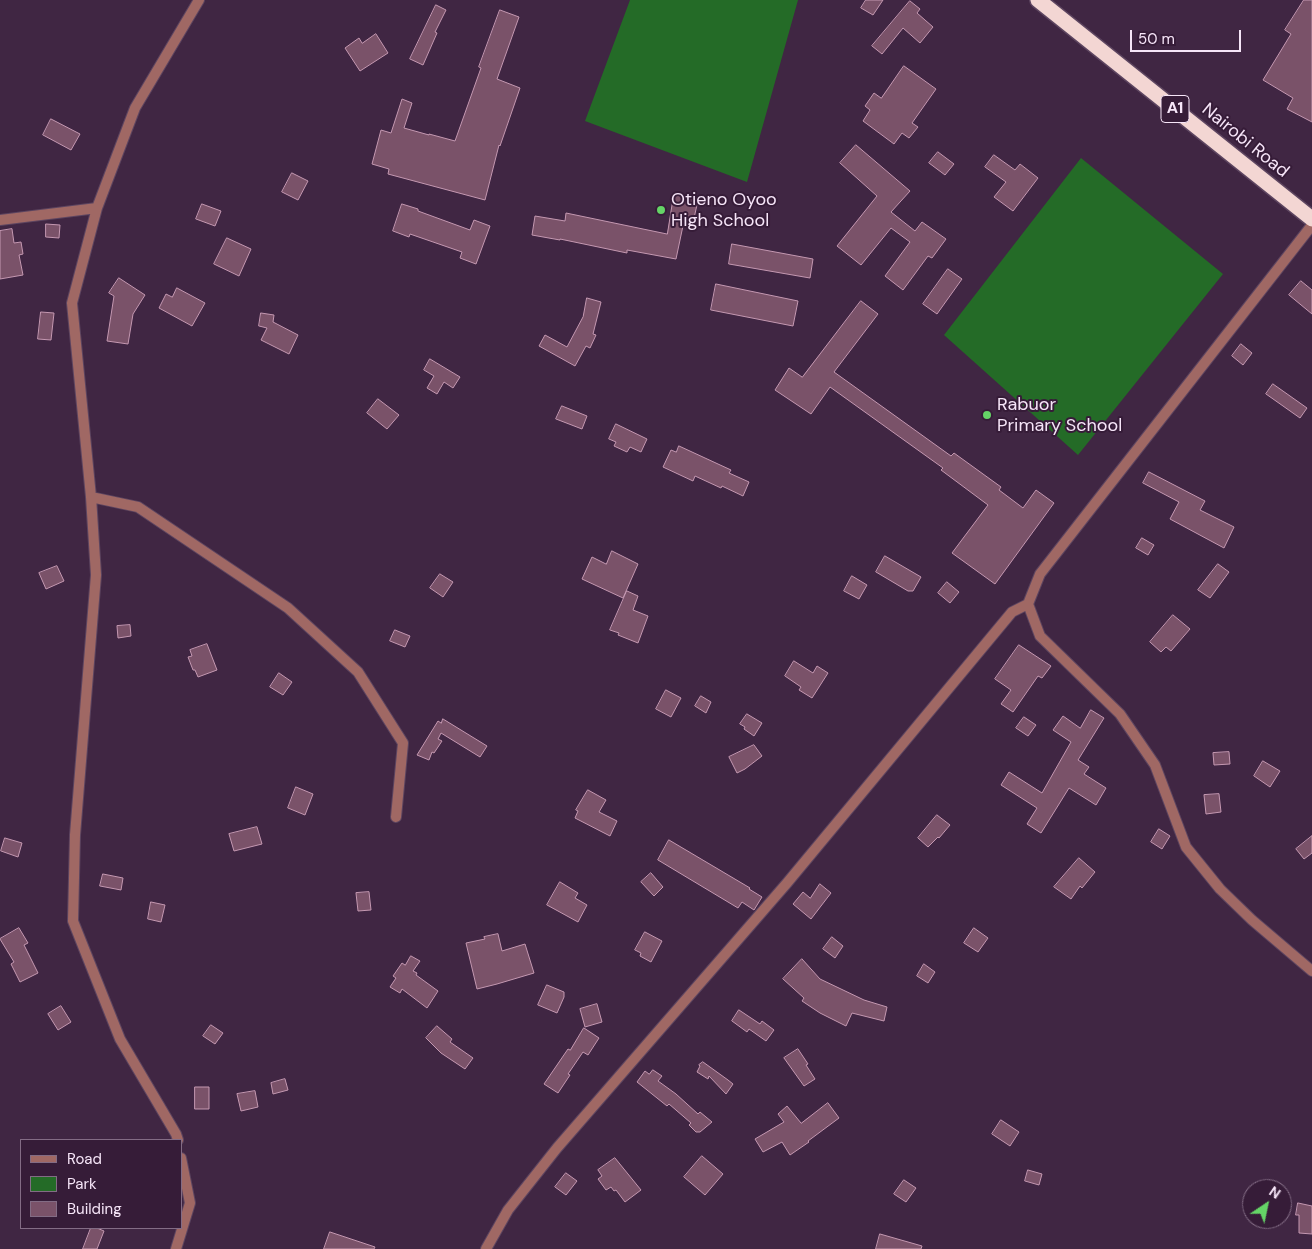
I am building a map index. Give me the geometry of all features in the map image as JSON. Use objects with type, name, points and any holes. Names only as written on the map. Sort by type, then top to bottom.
[{"type":"highway","name":"Nairobi Road","points":[[1038,0],[1312,219]]},
{"type":"street","points":[[178,1139],[120,1039],[73,921],[75,835],[96,575],[91,497],[72,303],[97,208],[135,108],[199,0]]},
{"type":"street","points":[[0,220],[97,208]]},
{"type":"street","points":[[486,1249],[508,1210],[557,1148],[787,883],[1012,612],[1028,604],[1040,574],[1312,225]]},
{"type":"street","points":[[91,497],[138,506],[288,608],[358,672],[403,743],[396,817]]},
{"type":"street","points":[[1028,604],[1040,636],[1120,714],[1155,765],[1186,847],[1220,889],[1239,908],[1312,971]]},
{"type":"street","points":[[176,1249],[190,1203],[182,1163]]},
{"type":"green space","points":[[630,0],[798,0],[747,182],[585,121]]},
{"type":"green space","points":[[1081,158],[1223,274],[1078,455],[944,335]]},
{"type":"building","points":[[866,0],[883,0],[873,15],[861,8]]},
{"type":"building","points":[[1304,0],[1312,0],[1312,122],[1287,109],[1293,98],[1263,80],[1291,34],[1285,30]]},
{"type":"building","points":[[910,1],[920,9],[917,13],[933,27],[920,43],[903,28],[882,54],[872,46]]},
{"type":"building","points":[[436,5],[446,10],[435,32],[437,33],[423,65],[410,59]]},
{"type":"building","points":[[500,10],[519,17],[497,79],[520,88],[499,145],[485,200],[388,174],[389,169],[372,164],[381,130],[391,133],[402,99],[412,103],[404,128],[455,141]]},
{"type":"building","points":[[376,34],[388,53],[360,71],[345,48],[359,38],[362,43]]},
{"type":"building","points":[[904,66],[936,89],[912,123],[918,127],[909,138],[902,133],[894,144],[863,121],[870,110],[865,106],[874,93],[881,98]]},
{"type":"building","points":[[51,119],[80,134],[71,150],[43,135]]},
{"type":"building","points":[[856,145],[910,191],[891,212],[915,231],[922,222],[946,239],[932,258],[928,256],[903,290],[885,276],[910,242],[891,228],[861,265],[837,246],[877,196],[840,163]]},
{"type":"building","points":[[938,152],[954,164],[945,175],[929,163]]},
{"type":"building","points":[[994,155],[1015,170],[1020,164],[1038,178],[1013,211],[994,197],[1006,182],[985,167]]},
{"type":"building","points":[[292,173],[308,181],[298,200],[282,192]]},
{"type":"building","points":[[674,195],[698,200],[693,223],[684,221],[676,259],[627,250],[627,253],[532,235],[535,216],[565,221],[566,213],[667,234]]},
{"type":"building","points":[[202,204],[221,211],[215,226],[196,219]]},
{"type":"building","points":[[402,204],[470,230],[474,220],[490,226],[476,264],[460,258],[462,252],[410,234],[409,237],[393,231]]},
{"type":"building","points":[[46,224],[60,225],[59,238],[46,237]]},
{"type":"building","points":[[12,229],[14,243],[21,242],[23,254],[19,255],[23,275],[0,279],[0,231]]},
{"type":"building","points":[[227,238],[251,249],[239,276],[214,264]]},
{"type":"building","points":[[732,244],[813,259],[810,278],[729,264]]},
{"type":"building","points":[[948,269],[962,279],[937,314],[923,304]]},
{"type":"building","points":[[119,278],[145,295],[133,314],[128,344],[107,341],[114,296],[109,293]]},
{"type":"building","points":[[1301,281],[1312,290],[1312,314],[1289,295]]},
{"type":"building","points":[[716,284],[798,301],[793,326],[711,310]]},
{"type":"building","points":[[177,288],[205,303],[192,326],[159,308],[166,294],[172,297]]},
{"type":"building","points":[[587,298],[601,302],[593,334],[596,335],[590,348],[586,346],[575,366],[539,346],[545,335],[567,347],[583,317]]},
{"type":"building","points":[[861,301],[878,314],[834,372],[951,456],[954,453],[1001,487],[999,490],[1023,508],[1036,490],[1054,503],[995,584],[952,553],[988,505],[941,470],[943,468],[830,387],[811,414],[775,390],[789,368],[802,377]]},
{"type":"building","points":[[41,312],[54,313],[51,340],[38,339]]},
{"type":"building","points":[[261,313],[274,315],[273,322],[298,335],[289,354],[261,340],[267,328],[259,326]]},
{"type":"building","points":[[1241,344],[1252,353],[1243,365],[1232,356]]},
{"type":"building","points":[[430,359],[460,377],[453,388],[444,382],[437,394],[427,388],[434,376],[424,370]]},
{"type":"building","points":[[1273,384],[1307,408],[1300,418],[1266,394]]},
{"type":"building","points":[[378,399],[399,415],[387,429],[367,413]]},
{"type":"building","points":[[562,406],[587,416],[582,429],[556,419]]},
{"type":"building","points":[[616,424],[647,439],[641,452],[630,447],[627,452],[614,446],[616,442],[609,439]]},
{"type":"building","points":[[679,446],[731,470],[729,473],[749,482],[743,496],[695,476],[693,481],[663,467],[671,450],[676,452]]},
{"type":"building","points":[[1149,472],[1205,501],[1200,510],[1234,527],[1224,548],[1170,519],[1179,502],[1143,483]]},
{"type":"building","points":[[1142,538],[1154,545],[1148,555],[1136,548]]},
{"type":"building","points":[[612,551],[638,564],[623,598],[582,579],[592,557],[606,564]]},
{"type":"building","points":[[885,556],[921,577],[913,591],[908,591],[876,572]]},
{"type":"building","points":[[1218,564],[1229,572],[1210,598],[1198,590]]},
{"type":"building","points":[[57,566],[64,581],[46,589],[39,573]]},
{"type":"building","points":[[440,574],[453,582],[443,597],[430,588]]},
{"type":"building","points":[[852,576],[867,585],[859,599],[844,591]]},
{"type":"building","points":[[947,582],[959,592],[950,603],[938,593]]},
{"type":"building","points":[[627,591],[638,596],[633,610],[648,616],[638,643],[610,630]]},
{"type":"building","points":[[1173,615],[1190,629],[1171,651],[1166,647],[1161,652],[1150,642]]},
{"type":"building","points":[[130,625],[131,636],[118,638],[117,626]]},
{"type":"building","points":[[395,630],[410,636],[405,647],[390,641]]},
{"type":"building","points":[[207,644],[217,670],[198,677],[188,657],[192,656],[190,650]]},
{"type":"building","points":[[1019,645],[1051,666],[1042,678],[1038,676],[1013,712],[1001,704],[1011,690],[995,679]]},
{"type":"building","points":[[794,661],[813,673],[817,666],[828,673],[812,698],[799,690],[801,687],[785,676]]},
{"type":"building","points":[[279,673],[292,682],[283,695],[270,687]]},
{"type":"building","points":[[666,690],[681,698],[671,717],[656,709]]},
{"type":"building","points":[[701,696],[711,702],[706,713],[695,706]]},
{"type":"building","points":[[1091,710],[1104,718],[1078,760],[1089,767],[1084,774],[1106,788],[1096,805],[1069,788],[1041,833],[1027,824],[1037,808],[1001,785],[1009,772],[1042,793],[1071,742],[1053,730],[1063,716],[1080,728]]},
{"type":"building","points":[[747,714],[762,723],[754,736],[740,724]]},
{"type":"building","points":[[1024,717],[1036,725],[1028,736],[1016,728]]},
{"type":"building","points":[[443,719],[487,746],[480,757],[441,733],[438,739],[442,741],[434,753],[432,752],[429,760],[417,755],[438,721],[441,723]]},
{"type":"building","points":[[754,745],[762,756],[737,773],[729,757]]},
{"type":"building","points":[[1229,752],[1230,764],[1214,765],[1213,753]]},
{"type":"building","points":[[1263,761],[1280,771],[1270,787],[1254,776]]},
{"type":"building","points":[[296,787],[313,794],[305,815],[288,808]]},
{"type":"building","points":[[588,790],[606,800],[599,812],[617,821],[610,836],[575,818],[578,811],[576,810]]},
{"type":"building","points":[[1219,794],[1221,812],[1206,814],[1204,795]]},
{"type":"building","points":[[937,815],[950,825],[928,847],[918,838]]},
{"type":"building","points":[[257,827],[262,844],[234,851],[229,834]]},
{"type":"building","points":[[1159,829],[1170,836],[1162,849],[1151,842]]},
{"type":"building","points":[[1312,836],[1312,853],[1304,859],[1296,849]]},
{"type":"building","points":[[5,838],[22,843],[18,857],[1,851]]},
{"type":"building","points":[[669,840],[762,897],[754,910],[742,902],[738,908],[658,860]]},
{"type":"building","points":[[1079,858],[1095,872],[1082,888],[1080,886],[1071,899],[1054,887]]},
{"type":"building","points":[[651,873],[663,887],[654,896],[641,882]]},
{"type":"building","points":[[103,874],[123,878],[121,890],[100,886]]},
{"type":"building","points":[[560,882],[578,893],[575,898],[587,905],[578,922],[547,905]]},
{"type":"building","points":[[820,884],[831,893],[811,919],[793,904],[803,892],[810,898]]},
{"type":"building","points":[[369,892],[371,910],[358,911],[356,893]]},
{"type":"building","points":[[151,902],[165,905],[161,922],[148,919]]},
{"type":"building","points":[[19,928],[28,943],[24,945],[38,973],[20,982],[11,964],[14,962],[0,939]]},
{"type":"building","points":[[974,928],[988,938],[978,952],[964,943]]},
{"type":"building","points":[[645,932],[662,941],[651,962],[640,956],[641,953],[635,950]]},
{"type":"building","points":[[498,934],[502,951],[525,944],[534,973],[477,989],[466,943]]},
{"type":"building","points":[[832,937],[843,946],[835,958],[823,949]]},
{"type":"building","points":[[411,956],[420,961],[413,971],[417,973],[416,975],[438,991],[427,1008],[402,989],[400,993],[390,987],[396,978],[393,976],[402,963],[405,965]]},
{"type":"building","points":[[802,959],[820,979],[864,1000],[887,1007],[884,1021],[852,1013],[846,1026],[820,1013],[802,1001],[804,998],[783,979]]},
{"type":"building","points":[[924,964],[935,972],[928,983],[917,976]]},
{"type":"building","points":[[547,985],[564,992],[564,997],[557,1013],[538,1005]]},
{"type":"building","points":[[597,1004],[602,1022],[585,1027],[580,1009]]},
{"type":"building","points":[[61,1006],[71,1022],[58,1030],[48,1014]]},
{"type":"building","points":[[739,1010],[760,1024],[762,1021],[774,1030],[766,1041],[749,1029],[747,1032],[732,1021]]},
{"type":"building","points":[[211,1025],[223,1033],[215,1044],[203,1036]]},
{"type":"building","points":[[437,1026],[452,1039],[450,1042],[473,1058],[465,1069],[441,1053],[426,1038]]},
{"type":"building","points":[[584,1028],[599,1038],[588,1055],[583,1052],[558,1093],[544,1084]]},
{"type":"building","points":[[798,1049],[815,1079],[804,1086],[784,1058]]},
{"type":"building","points":[[703,1062],[733,1084],[726,1094],[709,1076],[708,1079],[697,1072],[699,1065]]},
{"type":"building","points":[[653,1070],[662,1076],[658,1081],[698,1114],[700,1112],[712,1122],[700,1132],[696,1132],[689,1125],[691,1123],[669,1104],[667,1106],[637,1082],[645,1071],[649,1074]]},
{"type":"building","points":[[285,1079],[288,1090],[273,1094],[271,1083]]},
{"type":"building","points":[[195,1087],[209,1087],[209,1109],[195,1109]]},
{"type":"building","points":[[255,1091],[258,1107],[241,1111],[237,1094]]},
{"type":"building","points":[[828,1103],[839,1118],[809,1142],[790,1155],[782,1142],[763,1152],[755,1139],[784,1122],[778,1114],[787,1106],[801,1123]]},
{"type":"building","points":[[1001,1120],[1019,1132],[1010,1146],[992,1134]]},
{"type":"building","points":[[702,1156],[723,1174],[705,1195],[684,1177]]},
{"type":"building","points":[[615,1158],[641,1190],[625,1202],[616,1190],[614,1191],[611,1187],[606,1190],[598,1179],[602,1176],[598,1170]]},
{"type":"building","points":[[1028,1170],[1042,1174],[1039,1185],[1025,1181]]},
{"type":"building","points":[[566,1173],[577,1181],[566,1195],[555,1187]]},
{"type":"building","points":[[904,1180],[916,1188],[906,1202],[894,1194]]},
{"type":"building","points":[[1298,1203],[1312,1206],[1312,1234],[1299,1233],[1299,1215],[1296,1215]]},
{"type":"building","points":[[91,1229],[104,1231],[97,1249],[83,1249]]},
{"type":"building","points":[[330,1232],[375,1247],[374,1249],[324,1249]]},
{"type":"building","points":[[880,1234],[922,1246],[921,1249],[876,1249]]},
{"type":"place","name":"Otieno Oyoo High School","points":[[661,210]]},
{"type":"place","name":"Rabuor Primary School","points":[[987,415]]}]
